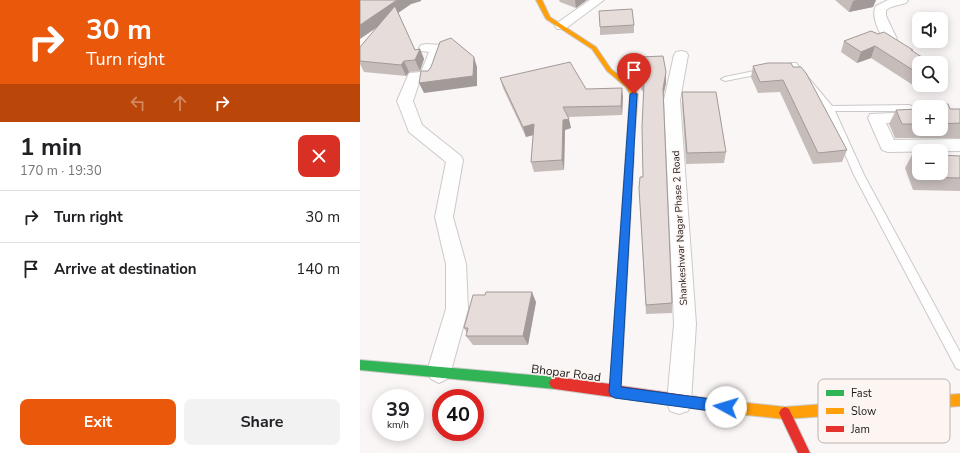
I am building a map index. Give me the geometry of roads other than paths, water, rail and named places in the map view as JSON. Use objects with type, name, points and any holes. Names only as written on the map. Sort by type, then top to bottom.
[{"type":"street","points":[[539,0],[548,18],[594,48],[609,70],[619,80],[628,86],[634,94],[615,392]]},
{"type":"street","points":[[561,26],[598,0]]},
{"type":"street","points":[[890,39],[880,16],[880,9],[888,4],[902,0]]},
{"type":"street","points":[[426,48],[437,48],[427,76],[414,76],[405,101],[416,128],[455,160],[444,217],[456,264],[457,309],[439,371]]},
{"type":"street","name":"Shankeshwar Nagar Phase 2 Road","points":[[679,402],[685,324],[672,100],[681,55]]},
{"type":"street","points":[[912,112],[876,118],[888,146],[960,145]]},
{"type":"street","name":"Bhopar Road","points":[[360,365],[439,371],[586,386],[679,402],[785,413],[818,411]]},
{"type":"street","name":"Bhopar Road","points":[[950,401],[960,400]]},
{"type":"street","points":[[785,413],[804,453]]},
{"type":"lane","points":[[725,79],[793,65],[830,109],[859,175],[960,364]]},
{"type":"lane","points":[[830,109],[912,112]]}]
